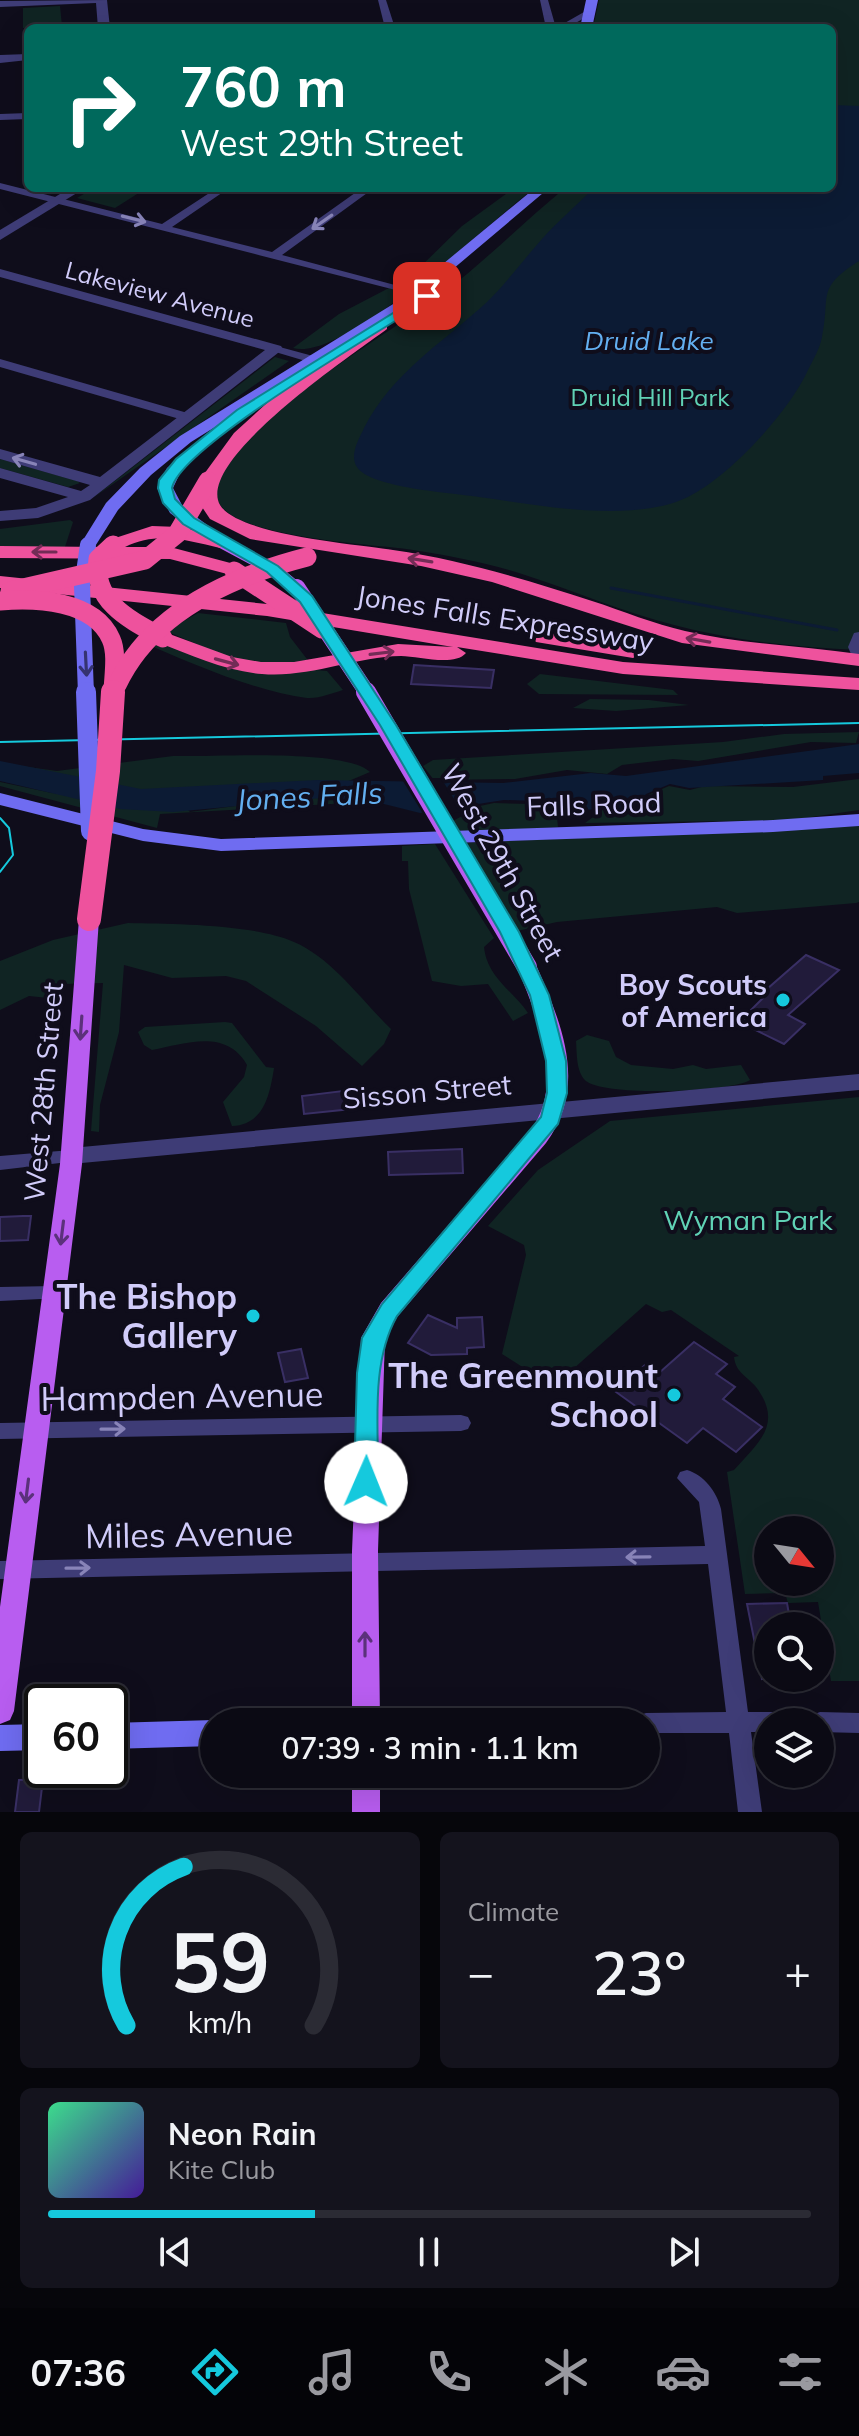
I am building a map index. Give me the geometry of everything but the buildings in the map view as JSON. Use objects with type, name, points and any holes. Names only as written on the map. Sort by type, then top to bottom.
[{"type":"highway","points":[[0,593],[145,560],[177,534],[209,479],[257,420],[381,325]]},
{"type":"highway","points":[[209,479],[212,509],[238,528],[433,562],[497,577],[682,637],[858,659]]},
{"type":"highway","points":[[164,638],[117,610],[98,588],[98,559],[113,545],[132,536],[168,531],[220,542]]},
{"type":"highway","points":[[113,708],[122,668],[136,647],[155,629],[249,575],[307,557],[356,551]]},
{"type":"highway","points":[[0,552],[170,553],[231,569],[322,629]]},
{"type":"highway","name":"Jones Falls Expressway","points":[[0,567],[309,599],[678,658],[858,659]]},
{"type":"highway","name":"Jones Falls Expressway","points":[[0,582],[267,610],[435,643]]},
{"type":"highway","points":[[82,586],[98,605],[120,619],[244,666],[294,668],[435,643],[667,682],[771,687],[850,684]]},
{"type":"highway","points":[[0,601],[35,600],[89,616],[104,628],[114,650],[113,708],[89,919]]},
{"type":"main road","points":[[582,23],[584,0]]},
{"type":"main road","points":[[582,23],[592,0]]},
{"type":"main road","name":"West 28th Street","points":[[0,1711],[8,1570],[35,1430],[54,1293],[71,1156],[85,983],[91,766],[82,586],[88,545],[102,520],[129,490],[195,434],[309,358],[419,293],[538,192]]},
{"type":"main road","points":[[381,325],[435,289],[552,192]]},
{"type":"main road","name":"West 29th Street","points":[[366,1708],[365,1562],[370,1354],[380,1323],[538,1137],[554,1109],[556,1061],[546,1017],[527,967],[419,777],[297,587],[272,569],[188,521],[168,500],[165,488],[173,471],[242,413],[381,325]]},
{"type":"main road","name":"Falls Road","points":[[0,799],[143,835],[221,845],[859,820]]},
{"type":"main road","points":[[128,1735],[200,1733]]},
{"type":"main road","points":[[0,1738],[24,1737]]},
{"type":"main road","points":[[366,1788],[366,1812]]},
{"type":"street","points":[[0,4],[99,0],[103,24]]},
{"type":"street","points":[[382,0],[389,24]]},
{"type":"street","points":[[544,0],[550,24]]},
{"type":"street","points":[[0,59],[24,57]]},
{"type":"street","points":[[0,117],[24,116]]},
{"type":"street","points":[[0,186],[419,293]]},
{"type":"street","points":[[0,236],[73,192]]},
{"type":"street","points":[[165,227],[218,192]]},
{"type":"street","points":[[275,255],[363,192]]},
{"type":"street","name":"Lakeview Avenue","points":[[0,273],[309,358]]},
{"type":"street","points":[[0,516],[38,513],[84,497],[276,349]]},
{"type":"street","points":[[0,363],[187,417]]},
{"type":"street","points":[[0,454],[102,483]]},
{"type":"street","points":[[0,473],[84,497]]},
{"type":"street","points":[[858,659],[859,636]]},
{"type":"street","name":"Sisson Street","points":[[0,1163],[859,1082]]},
{"type":"street","points":[[0,1294],[54,1293]]},
{"type":"street","name":"Hampden Avenue","points":[[0,1431],[461,1423]]},
{"type":"street","points":[[687,1478],[708,1498],[750,1812]]},
{"type":"street","name":"Miles Avenue","points":[[8,1570],[716,1555]]},
{"type":"street","points":[[660,1723],[754,1721]]},
{"type":"street","points":[[834,1722],[859,1723]]},
{"type":"green space","name":"Druid Hill Park","points":[[599,0],[859,0],[859,650],[789,645],[697,631],[484,563],[271,530],[244,521],[225,510],[217,496],[224,471],[244,443],[275,413],[446,291],[560,192],[836,192],[836,24],[594,24]]},
{"type":"green space","points":[[60,6],[62,24],[24,24],[23,28],[23,8]]},
{"type":"green space","points":[[87,192],[140,192],[115,208],[77,198]]},
{"type":"green space","points":[[509,192],[530,192],[380,312],[346,334],[316,347],[293,348],[339,314],[410,277],[462,226]]},
{"type":"green space","points":[[275,357],[289,361],[93,498]]},
{"type":"green space","points":[[0,459],[80,483],[68,487],[0,468]]},
{"type":"green space","points":[[73,522],[65,547],[0,548],[0,529]]},
{"type":"green space","points":[[198,613],[286,623],[290,637],[310,663],[274,665],[227,657],[166,631]]},
{"type":"green space","points":[[143,635],[213,662],[327,671],[343,690],[312,698],[265,689],[138,640]]},
{"type":"green space","points":[[540,674],[673,690],[678,695],[539,694],[527,684]]},
{"type":"green space","points":[[590,699],[649,700],[689,705],[616,711],[573,708]]},
{"type":"green space","points":[[859,732],[856,743],[811,742],[698,761],[673,759],[622,765],[607,774],[567,770],[515,779],[434,780],[423,766],[433,760],[723,742],[784,734]]},
{"type":"green space","points":[[173,756],[307,757],[356,764],[370,772],[344,783],[171,798],[0,763],[57,771]]},
{"type":"green space","points":[[859,779],[859,810],[791,820],[585,823],[604,809],[633,811],[649,799],[648,795],[669,786],[690,790],[705,786],[793,787]]},
{"type":"green space","points":[[0,782],[52,793],[184,806],[190,812],[310,796],[348,803],[160,814],[157,828],[0,786]]},
{"type":"green space","points":[[494,803],[530,804],[557,818],[558,827],[455,833],[453,821],[480,806]]},
{"type":"green space","points":[[859,826],[859,902],[856,903],[737,913],[717,907],[557,922],[517,931],[462,843]]},
{"type":"green space","points":[[435,844],[494,938],[484,947],[490,967],[528,1013],[513,1021],[488,984],[461,986],[432,981],[409,889],[408,861],[402,861],[402,846]]},
{"type":"green space","points":[[128,923],[236,928],[294,942],[334,969],[391,1029],[384,1044],[362,1066],[316,1026],[246,981],[226,976],[172,978],[124,965],[119,1032],[100,1105],[99,1132],[91,1131],[103,983],[63,984],[48,998],[29,996],[0,1010],[0,961],[53,940]]},
{"type":"green space","points":[[232,1023],[266,1067],[274,1068],[264,1106],[252,1120],[232,1126],[223,1102],[244,1077],[247,1065],[238,1053],[228,1046],[204,1041],[152,1050],[144,1045],[138,1032],[145,1027]]},
{"type":"green space","points":[[587,1035],[609,1041],[616,1057],[631,1065],[673,1069],[693,1065],[706,1069],[741,1065],[750,1080],[695,1090],[641,1091],[598,1086],[586,1081],[579,1068],[576,1041]]},
{"type":"green space","name":"Wyman Park","points":[[859,1097],[859,1681],[834,1681],[834,1612],[820,1612],[818,1602],[788,1603],[786,1596],[834,1596],[834,1516],[754,1516],[754,1594],[745,1594],[727,1472],[734,1470],[759,1442],[768,1422],[768,1412],[756,1387],[737,1367],[734,1357],[739,1356],[671,1310],[662,1312],[646,1304],[572,1370],[594,1388],[583,1391],[568,1386],[560,1391],[502,1354],[526,1255],[524,1245],[488,1226],[538,1170],[610,1121]]},
{"type":"water","name":"Druid Lake","points":[[836,105],[859,106],[859,261],[830,286],[821,341],[799,387],[773,423],[722,474],[688,497],[665,505],[613,511],[557,508],[414,488],[365,474],[357,467],[354,452],[376,408],[403,375],[501,288],[548,232],[590,192],[836,192]]},
{"type":"water","name":"Jones Falls","points":[[859,744],[859,773],[823,776],[823,780],[689,788],[670,784],[646,794],[631,809],[552,810],[539,801],[504,800],[420,813],[376,802],[321,798],[173,812],[120,809],[0,781],[0,761],[141,789],[317,780],[503,783],[591,773],[626,776]]},
{"type":"pier","points":[[401,778],[441,778],[462,812],[425,817]]},
{"type":"waterway","points":[[611,588],[837,630]]},
{"type":"tram line","points":[[0,742],[859,723]]},
{"type":"tram line","points":[[0,818],[9,828],[13,855],[0,872]]},
{"type":"place","name":"Boy Scouts of America","points":[[783,1000]]},
{"type":"place","name":"The Bishop Gallery","points":[[253,1316]]},
{"type":"place","name":"The Greenmount School","points":[[674,1395]]},
{"type":"route","points":[[366,1482],[373,1338],[389,1310],[538,1137],[550,1119],[557,1093],[556,1061],[539,995],[509,932],[388,725],[322,629],[306,599],[297,587],[272,569],[188,521],[168,500],[165,488],[167,480],[181,462],[242,413],[427,296]]}]
